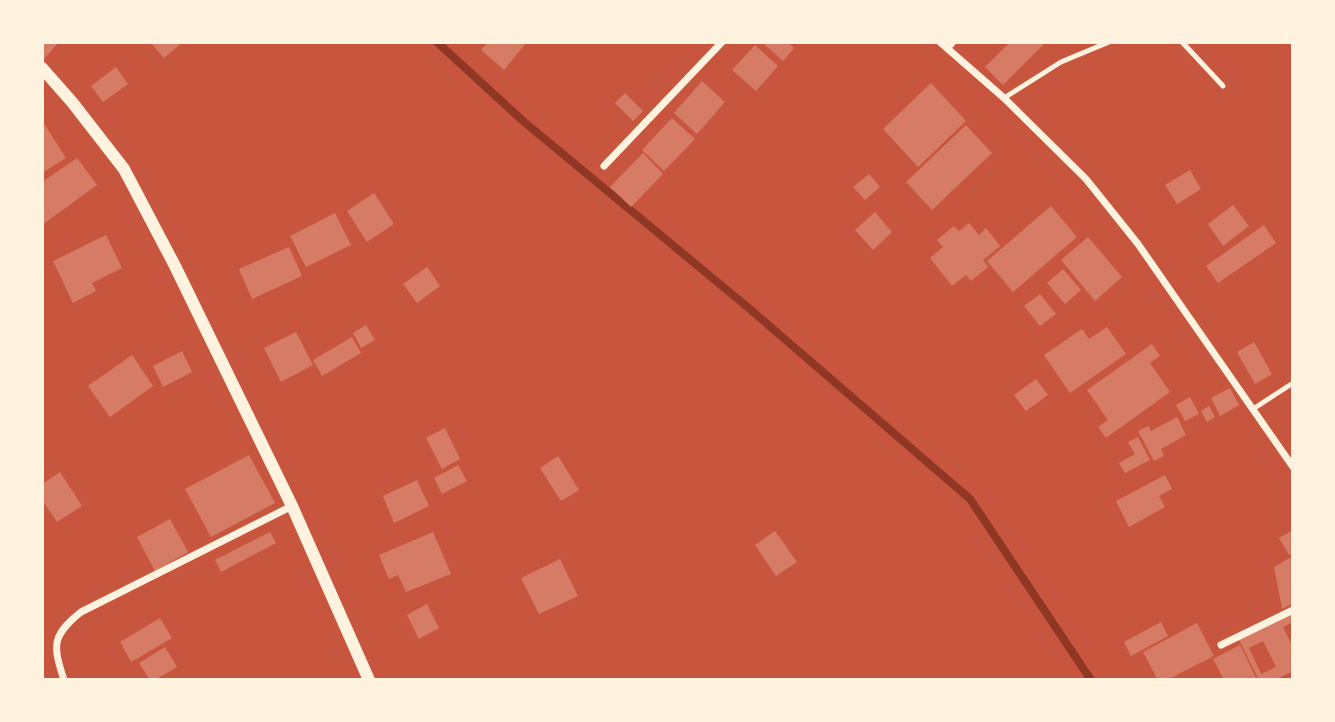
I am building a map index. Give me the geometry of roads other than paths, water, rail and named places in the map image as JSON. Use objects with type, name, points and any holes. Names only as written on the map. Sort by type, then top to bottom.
[{"type":"street","points":[[604,166],[722,42]]},
{"type":"street","points":[[940,42],[1004,98],[1086,179],[1129,233],[1293,467]]},
{"type":"street","points":[[42,68],[124,169],[176,266],[292,506],[369,680]]},
{"type":"street","points":[[64,680],[56,654],[57,639],[67,623],[81,612],[292,506]]},
{"type":"street","points":[[1221,645],[1293,610]]},
{"type":"lane","points":[[948,49],[954,42]]},
{"type":"lane","points":[[1004,98],[1061,62],[1109,42]]},
{"type":"lane","points":[[1182,42],[1223,86]]},
{"type":"lane","points":[[1253,409],[1293,383]]},
{"type":"waterway","points":[[437,42],[523,121],[751,310],[970,499],[1091,680]]}]
